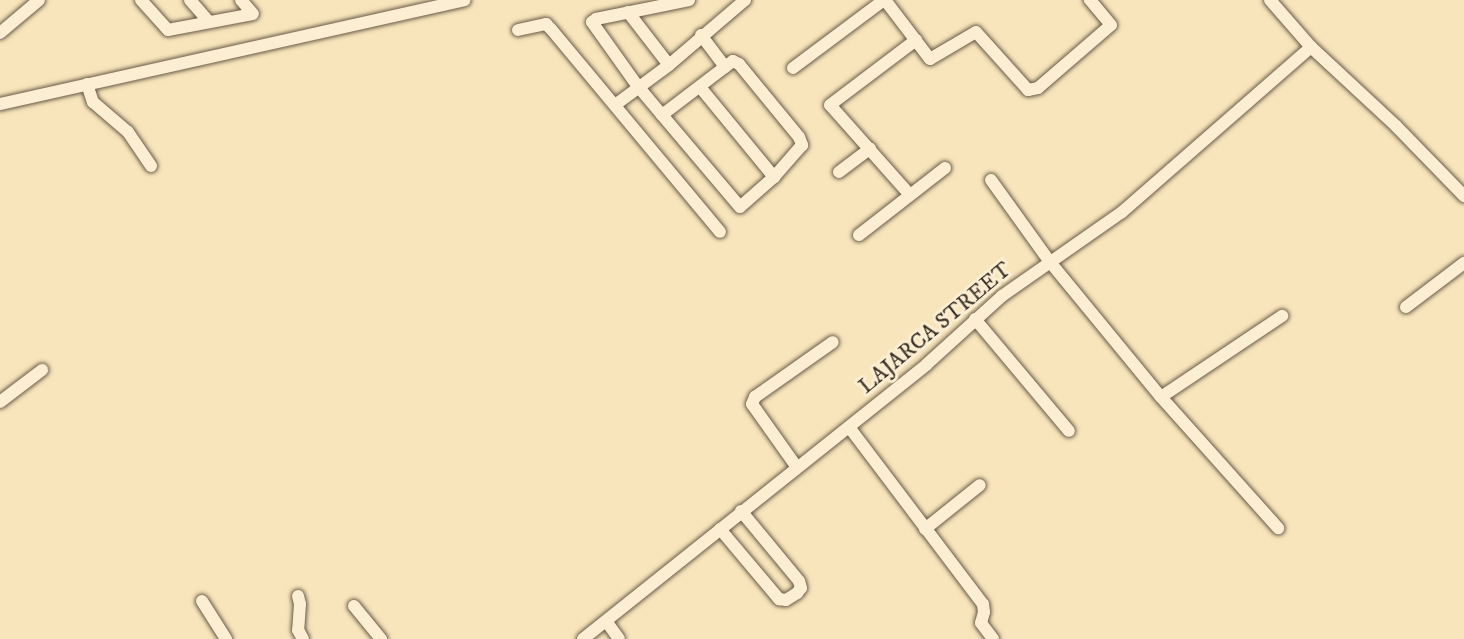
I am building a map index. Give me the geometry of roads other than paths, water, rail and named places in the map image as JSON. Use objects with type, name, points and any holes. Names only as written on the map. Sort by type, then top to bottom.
[{"type":"street","points":[[0,33],[39,0]]},
{"type":"street","points":[[141,0],[168,30],[253,14],[241,0]]},
{"type":"street","points":[[190,0],[209,22]]},
{"type":"street","points":[[0,104],[465,0]]},
{"type":"street","points":[[662,115],[733,61],[739,64],[799,136],[802,145],[774,177],[740,207],[639,88],[592,22],[689,0]]},
{"type":"street","points":[[615,105],[669,65],[701,35],[746,0]]},
{"type":"street","points":[[793,68],[884,0],[930,59],[976,32],[1028,90],[1038,88],[1111,25],[1090,0]]},
{"type":"street","points":[[1270,0],[1311,47],[1459,181],[1464,196]]},
{"type":"street","points":[[628,12],[669,65]]},
{"type":"street","points":[[518,30],[546,24],[720,232]]},
{"type":"street","points":[[701,35],[724,67]]},
{"type":"street","points":[[910,195],[830,105],[916,40]]},
{"type":"street","name":"LAJARCA STREET","points":[[583,639],[796,466],[927,364],[1002,296],[1122,212],[1311,47]]},
{"type":"street","points":[[87,84],[93,102],[128,132],[151,166]]},
{"type":"street","points":[[700,87],[774,177]]},
{"type":"street","points":[[839,172],[870,149]]},
{"type":"street","points":[[859,235],[945,168]]},
{"type":"street","points":[[991,180],[1050,262],[1161,397],[1278,528]]},
{"type":"street","points":[[1406,307],[1464,263]]},
{"type":"street","points":[[1161,397],[1282,316]]},
{"type":"street","points":[[975,319],[1069,431]]},
{"type":"street","points":[[796,466],[752,404],[755,396],[833,342]]},
{"type":"street","points":[[0,402],[42,370]]},
{"type":"street","points":[[849,427],[983,604],[984,612],[981,623],[993,639]]},
{"type":"street","points":[[925,529],[980,485]]},
{"type":"street","points":[[720,529],[780,599],[786,600],[797,593],[801,588],[800,581],[741,511]]},
{"type":"street","points":[[298,596],[300,604],[298,630],[303,639]]},
{"type":"street","points":[[202,601],[226,639]]},
{"type":"street","points":[[354,606],[381,639]]},
{"type":"street","points":[[606,621],[619,639]]}]
